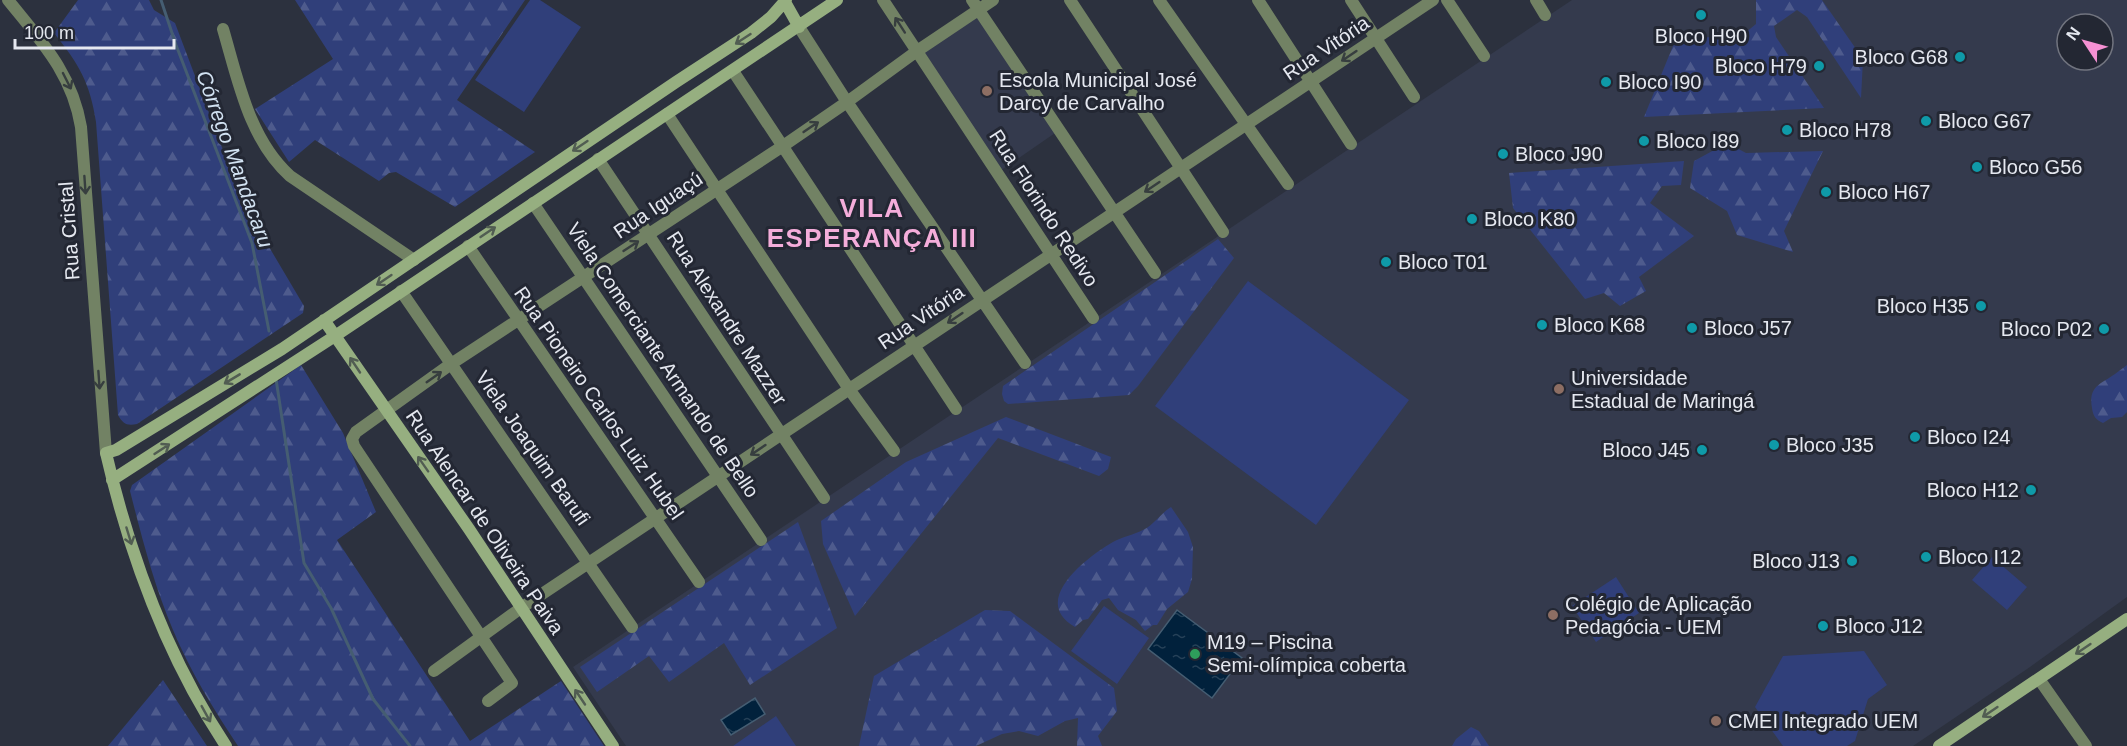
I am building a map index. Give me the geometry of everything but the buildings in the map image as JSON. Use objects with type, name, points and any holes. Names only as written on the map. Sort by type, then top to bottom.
[{"type":"main road","points":[[112,480],[335,336],[837,0]]},
{"type":"main road","points":[[106,453],[116,450],[243,373],[324,320],[752,33],[786,1],[799,27]]},
{"type":"main road","name":"Rua Alencar de Oliveira Paiva","points":[[324,320],[469,529],[613,746]]},
{"type":"main road","name":"Rua Cristal","points":[[106,453],[140,572],[164,636],[208,719],[226,746]]},
{"type":"main road","points":[[1939,746],[2127,619]]},
{"type":"street","points":[[0,5],[6,0]]},
{"type":"street","name":"Rua Cristal","points":[[6,0],[56,60],[67,78],[78,109],[106,453]]},
{"type":"street","name":"Rua Florindo Redivo","points":[[883,0],[1092,318]]},
{"type":"street","name":"Rua Iguaçú","points":[[482,636],[354,446],[352,439],[356,432],[451,364],[847,102],[975,5],[993,0]]},
{"type":"street","points":[[1070,0],[1223,231]]},
{"type":"street","points":[[1159,0],[1288,184]]},
{"type":"street","points":[[1258,0],[1351,144]]},
{"type":"street","points":[[1351,0],[1414,97]]},
{"type":"street","name":"Rua Vitória","points":[[434,671],[588,562],[1433,0]]},
{"type":"street","points":[[1447,0],[1484,56]]},
{"type":"street","points":[[1536,0],[1545,15]]},
{"type":"street","points":[[975,5],[1155,273]]},
{"type":"street","points":[[799,27],[847,102],[1025,363]]},
{"type":"street","points":[[223,29],[247,111],[275,163],[290,176],[414,260]]},
{"type":"street","points":[[733,71],[956,409]]},
{"type":"street","points":[[667,114],[849,389],[894,451]]},
{"type":"street","name":"Rua Alexandre Mazzer","points":[[598,159],[824,498]]},
{"type":"street","name":"Viela Comerciante Armando de Bello","points":[[533,203],[761,540]]},
{"type":"street","name":"Rua Pioneiro Carlos Luiz Hubel","points":[[468,246],[699,582]]},
{"type":"street","name":"Viela Joaquim Barufi","points":[[401,291],[632,627]]},
{"type":"street","points":[[482,636],[512,682],[488,701]]},
{"type":"street","points":[[2039,679],[2086,746]]},
{"type":"shaded area","name":"Universidade Estadual de Maringá","points":[[1572,0],[2127,0],[2127,597],[2030,667],[1913,746],[626,746],[573,667]]},
{"type":"shaded area","name":"Escola Municipal José Darcy de Carvalho","points":[[978,10],[1058,131],[997,173],[917,51]]},
{"type":"green space","points":[[78,0],[149,0],[154,10],[175,23],[243,203],[304,306],[303,313],[134,425],[126,424],[118,415],[96,122],[82,74],[54,33]]},
{"type":"green space","points":[[295,0],[525,0],[457,100],[535,152],[455,207],[396,172],[389,173],[379,181],[315,140],[289,162],[255,109],[333,59]]},
{"type":"green space","points":[[530,0],[540,0],[581,27],[524,112],[475,80]]},
{"type":"green space","points":[[1756,0],[1822,0],[1863,59],[1861,98],[1807,17],[1797,10],[1774,26],[1776,37],[1824,108],[1644,117],[1675,41],[1745,33],[1756,24]]},
{"type":"green space","points":[[1727,143],[1746,153],[1823,151],[1784,231],[1793,252],[1737,235],[1727,211],[1690,188],[1694,161]]},
{"type":"green space","points":[[1684,161],[1681,185],[1662,186],[1650,203],[1694,236],[1639,277],[1646,291],[1620,306],[1604,293],[1585,299],[1513,208],[1509,173]]},
{"type":"green space","points":[[1218,239],[1234,258],[1129,395],[1008,404],[1004,401],[1003,386]]},
{"type":"green space","points":[[1248,281],[1409,400],[1316,525],[1155,406]]},
{"type":"green space","points":[[301,365],[343,433],[376,512],[337,540],[470,741],[561,681],[604,746],[238,746],[203,690],[173,630],[154,579],[130,491],[132,485]]},
{"type":"green space","points":[[2127,365],[2127,412],[2122,417],[2111,418],[2103,423],[2093,413],[2091,401],[2094,390]]},
{"type":"green space","points":[[1006,417],[1111,457],[1108,469],[1099,476],[998,438],[855,616],[823,544],[821,521],[906,462]]},
{"type":"green space","points":[[1171,507],[1188,532],[1193,547],[1192,579],[1188,592],[1167,609],[1157,625],[1145,631],[1136,620],[1118,610],[1109,598],[1102,600],[1088,619],[1075,627],[1062,616],[1058,605],[1060,593],[1067,580],[1077,569],[1113,542],[1147,528]]},
{"type":"green space","points":[[798,522],[837,628],[750,685],[724,643],[669,682],[649,656],[597,692],[580,667]]},
{"type":"green space","points":[[1992,557],[2027,587],[2007,610],[1972,580]]},
{"type":"green space","points":[[1616,577],[1639,613],[1596,642],[1572,606]]},
{"type":"green space","points":[[1104,606],[1149,638],[1117,684],[1071,651]]},
{"type":"green space","points":[[985,610],[1010,611],[1114,688],[1117,711],[1098,736],[1102,746],[1077,746],[1078,718],[1065,721],[1038,736],[1019,731],[1002,734],[976,746],[859,746],[874,676]]},
{"type":"green space","points":[[1864,651],[1887,685],[1868,699],[1855,741],[1847,746],[1783,746],[1755,707],[1783,656]]},
{"type":"green space","points":[[163,680],[207,746],[108,746]]},
{"type":"green space","points":[[776,716],[796,746],[733,746]]},
{"type":"green space","points":[[1471,727],[1479,731],[1489,746],[1452,746],[1456,739]]},
{"type":"water","name":"M19 – Piscina Semi-olímpica coberta","points":[[1177,610],[1242,658],[1212,698],[1148,649]]},
{"type":"water","points":[[755,698],[765,714],[731,735],[721,720]]},
{"type":"waterway","name":"Córrego Mandacaru","points":[[161,0],[252,243],[269,331]]},
{"type":"waterway","name":"Córrego Mandacaru","points":[[276,379],[304,563],[331,608],[373,699],[410,746]]},
{"type":"place","name":"Bloco H90","points":[[1701,15]]},
{"type":"place","name":"Bloco G68","points":[[1960,57]]},
{"type":"place","name":"Bloco H79","points":[[1819,66]]},
{"type":"place","name":"Bloco I90","points":[[1606,82]]},
{"type":"place","name":"Escola Municipal José Darcy de Carvalho","points":[[987,91]]},
{"type":"place","name":"Bloco G67","points":[[1926,121]]},
{"type":"place","name":"Bloco H78","points":[[1787,130]]},
{"type":"place","name":"Bloco I89","points":[[1644,141]]},
{"type":"place","name":"Bloco J90","points":[[1503,154]]},
{"type":"place","name":"Bloco G56","points":[[1977,167]]},
{"type":"place","name":"Bloco H67","points":[[1826,192]]},
{"type":"place","name":"Bloco K80","points":[[1472,219]]},
{"type":"place","name":"Bloco T01","points":[[1386,262]]},
{"type":"place","name":"Bloco H35","points":[[1981,306]]},
{"type":"place","name":"Bloco K68","points":[[1542,325]]},
{"type":"place","name":"Bloco J57","points":[[1692,328]]},
{"type":"place","name":"Bloco P02","points":[[2104,329]]},
{"type":"place","name":"Universidade Estadual de Maringá","points":[[1559,389]]},
{"type":"place","name":"Bloco I24","points":[[1915,437]]},
{"type":"place","name":"Bloco J35","points":[[1774,445]]},
{"type":"place","name":"Bloco J45","points":[[1702,450]]},
{"type":"place","name":"Bloco H12","points":[[2031,490]]},
{"type":"place","name":"Bloco I12","points":[[1926,557]]},
{"type":"place","name":"Bloco J13","points":[[1852,561]]},
{"type":"place","name":"Colégio de Aplicação Pedagócia - UEM","points":[[1553,615]]},
{"type":"place","name":"Bloco J12","points":[[1823,626]]},
{"type":"place","name":"M19 – Piscina Semi-olímpica coberta","points":[[1195,654]]},
{"type":"place","name":"CMEI Integrado UEM","points":[[1716,721]]},
{"type":"district","name":"VILA ESPERANÇA III","points":[[872,223]]}]
